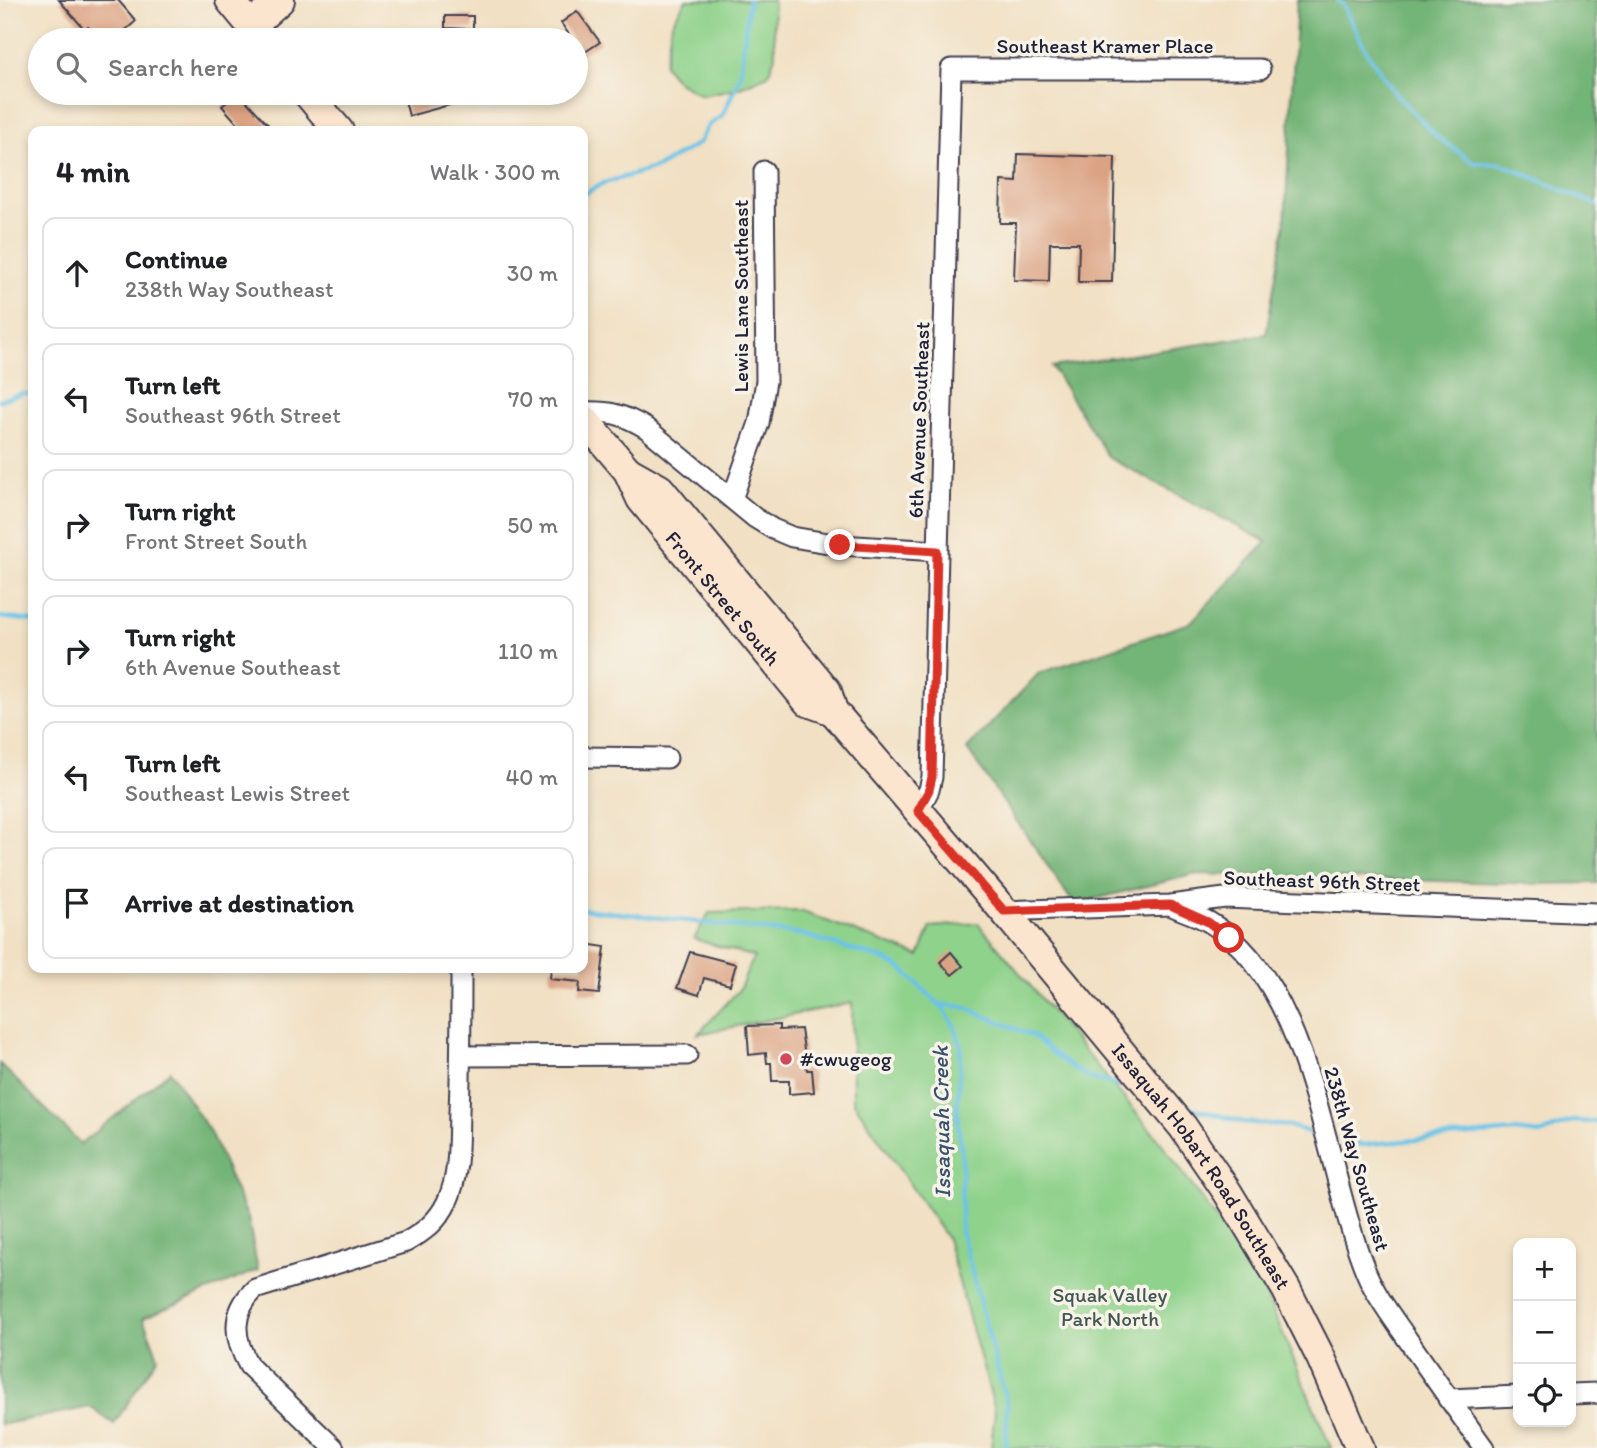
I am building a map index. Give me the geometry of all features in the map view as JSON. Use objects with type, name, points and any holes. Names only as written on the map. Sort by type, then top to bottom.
[{"type":"main road","points":[[230,0],[253,28]]},
{"type":"main road","points":[[260,28],[280,0]]},
{"type":"main road","points":[[317,105],[335,126]]},
{"type":"main road","name":"Front Street South","points":[[588,424],[628,471],[641,499],[733,594],[808,702],[832,711],[1004,911]]},
{"type":"main road","name":"Issaquah Hobart Road Southeast","points":[[1004,911],[1183,1128],[1228,1193],[1286,1289],[1321,1358],[1360,1448]]},
{"type":"street","name":"Southeast Kramer Place","points":[[951,69],[1260,69]]},
{"type":"street","name":"6th Avenue Southeast","points":[[918,811],[929,790],[932,777],[951,69]]},
{"type":"street","name":"Lewis Lane Southeast","points":[[732,499],[759,423],[766,381],[764,171]]},
{"type":"street","points":[[588,412],[611,412],[646,428],[755,518],[792,537],[840,545],[937,551]]},
{"type":"street","points":[[588,757],[667,758]]},
{"type":"street","name":"Southeast 96th Street","points":[[1004,911],[1170,905],[1225,898],[1597,913]]},
{"type":"street","name":"238th Way Southeast","points":[[1170,905],[1208,922],[1229,938],[1273,991],[1304,1059],[1350,1229],[1367,1274],[1382,1303],[1484,1448]]},
{"type":"street","points":[[334,1448],[249,1366],[237,1337],[239,1309],[244,1299],[255,1289],[406,1242],[425,1231],[436,1219],[447,1202],[457,1169],[461,973]]},
{"type":"street","points":[[461,1056],[687,1055]]},
{"type":"street","points":[[1576,1394],[1597,1393]]},
{"type":"street","points":[[1448,1399],[1513,1396]]},
{"type":"green space","points":[[686,0],[773,0],[775,56],[768,75],[738,88],[702,95],[678,82],[664,65],[672,23]]},
{"type":"green space","points":[[1297,0],[1597,0],[1597,883],[1539,884],[1196,874],[1074,904],[967,749],[1039,673],[1190,623],[1267,542],[1109,458],[1052,367],[1266,334],[1285,222]]},
{"type":"green space","name":"Squak Valley Park North","points":[[800,911],[919,956],[931,927],[978,923],[1159,1140],[1259,1278],[1331,1448],[991,1448],[995,1410],[947,1239],[853,1101],[852,1003],[698,1034],[739,990],[754,957],[694,939],[709,913]]},
{"type":"green space","points":[[0,1064],[81,1144],[170,1071],[210,1132],[248,1218],[258,1270],[143,1318],[158,1357],[114,1424],[90,1407],[0,1425]]},
{"type":"building","points":[[59,0],[118,0],[136,21],[128,28],[83,28]]},
{"type":"building","points":[[577,11],[600,42],[588,50],[588,28],[565,28],[561,23]]},
{"type":"building","points":[[445,16],[473,16],[473,28],[445,28]]},
{"type":"building","points":[[250,105],[269,126],[240,126],[222,106]]},
{"type":"building","points":[[406,105],[449,105],[409,116]]},
{"type":"building","points":[[1018,154],[1115,157],[1112,282],[1078,282],[1079,243],[1050,243],[1049,281],[1014,280],[1016,223],[1000,223],[1001,181],[1017,182]]},
{"type":"building","points":[[588,944],[605,947],[599,994],[579,992],[580,982],[550,979],[551,973],[588,973]]},
{"type":"building","points":[[690,952],[736,964],[730,985],[704,978],[699,995],[677,988]]},
{"type":"building","points":[[951,952],[963,966],[952,975],[940,962]]},
{"type":"building","name":"#cwugeog","points":[[779,1025],[779,1030],[801,1029],[807,1070],[812,1070],[814,1092],[789,1094],[789,1081],[772,1081],[771,1063],[767,1063],[766,1053],[749,1055],[747,1026]]},
{"type":"waterway","points":[[588,192],[601,184],[658,167],[699,143],[708,126],[723,115],[740,76],[749,0]]},
{"type":"waterway","points":[[1338,0],[1368,54],[1396,94],[1437,137],[1475,163],[1502,164],[1597,205]]},
{"type":"waterway","points":[[0,400],[28,393]]},
{"type":"waterway","name":"Issaquah Creek","points":[[0,617],[28,620]]},
{"type":"waterway","name":"Issaquah Creek","points":[[588,910],[800,934],[883,959],[901,968],[943,1008],[954,1025],[961,1046],[957,1112],[962,1157],[961,1231],[1007,1404],[1006,1448]]},
{"type":"waterway","points":[[939,1004],[964,1007],[1033,1036],[1060,1059],[1089,1078],[1125,1087]]},
{"type":"waterway","points":[[1181,1105],[1243,1122],[1290,1126],[1315,1134]]},
{"type":"waterway","points":[[1340,1139],[1361,1145],[1514,1131],[1540,1134],[1572,1121],[1597,1122]]},
{"type":"place","name":"#cwugeog","points":[[786,1059]]},
{"type":"route","points":[[840,545],[937,551],[932,777],[929,790],[918,811],[1004,911],[1170,905],[1208,922],[1229,938]]}]
